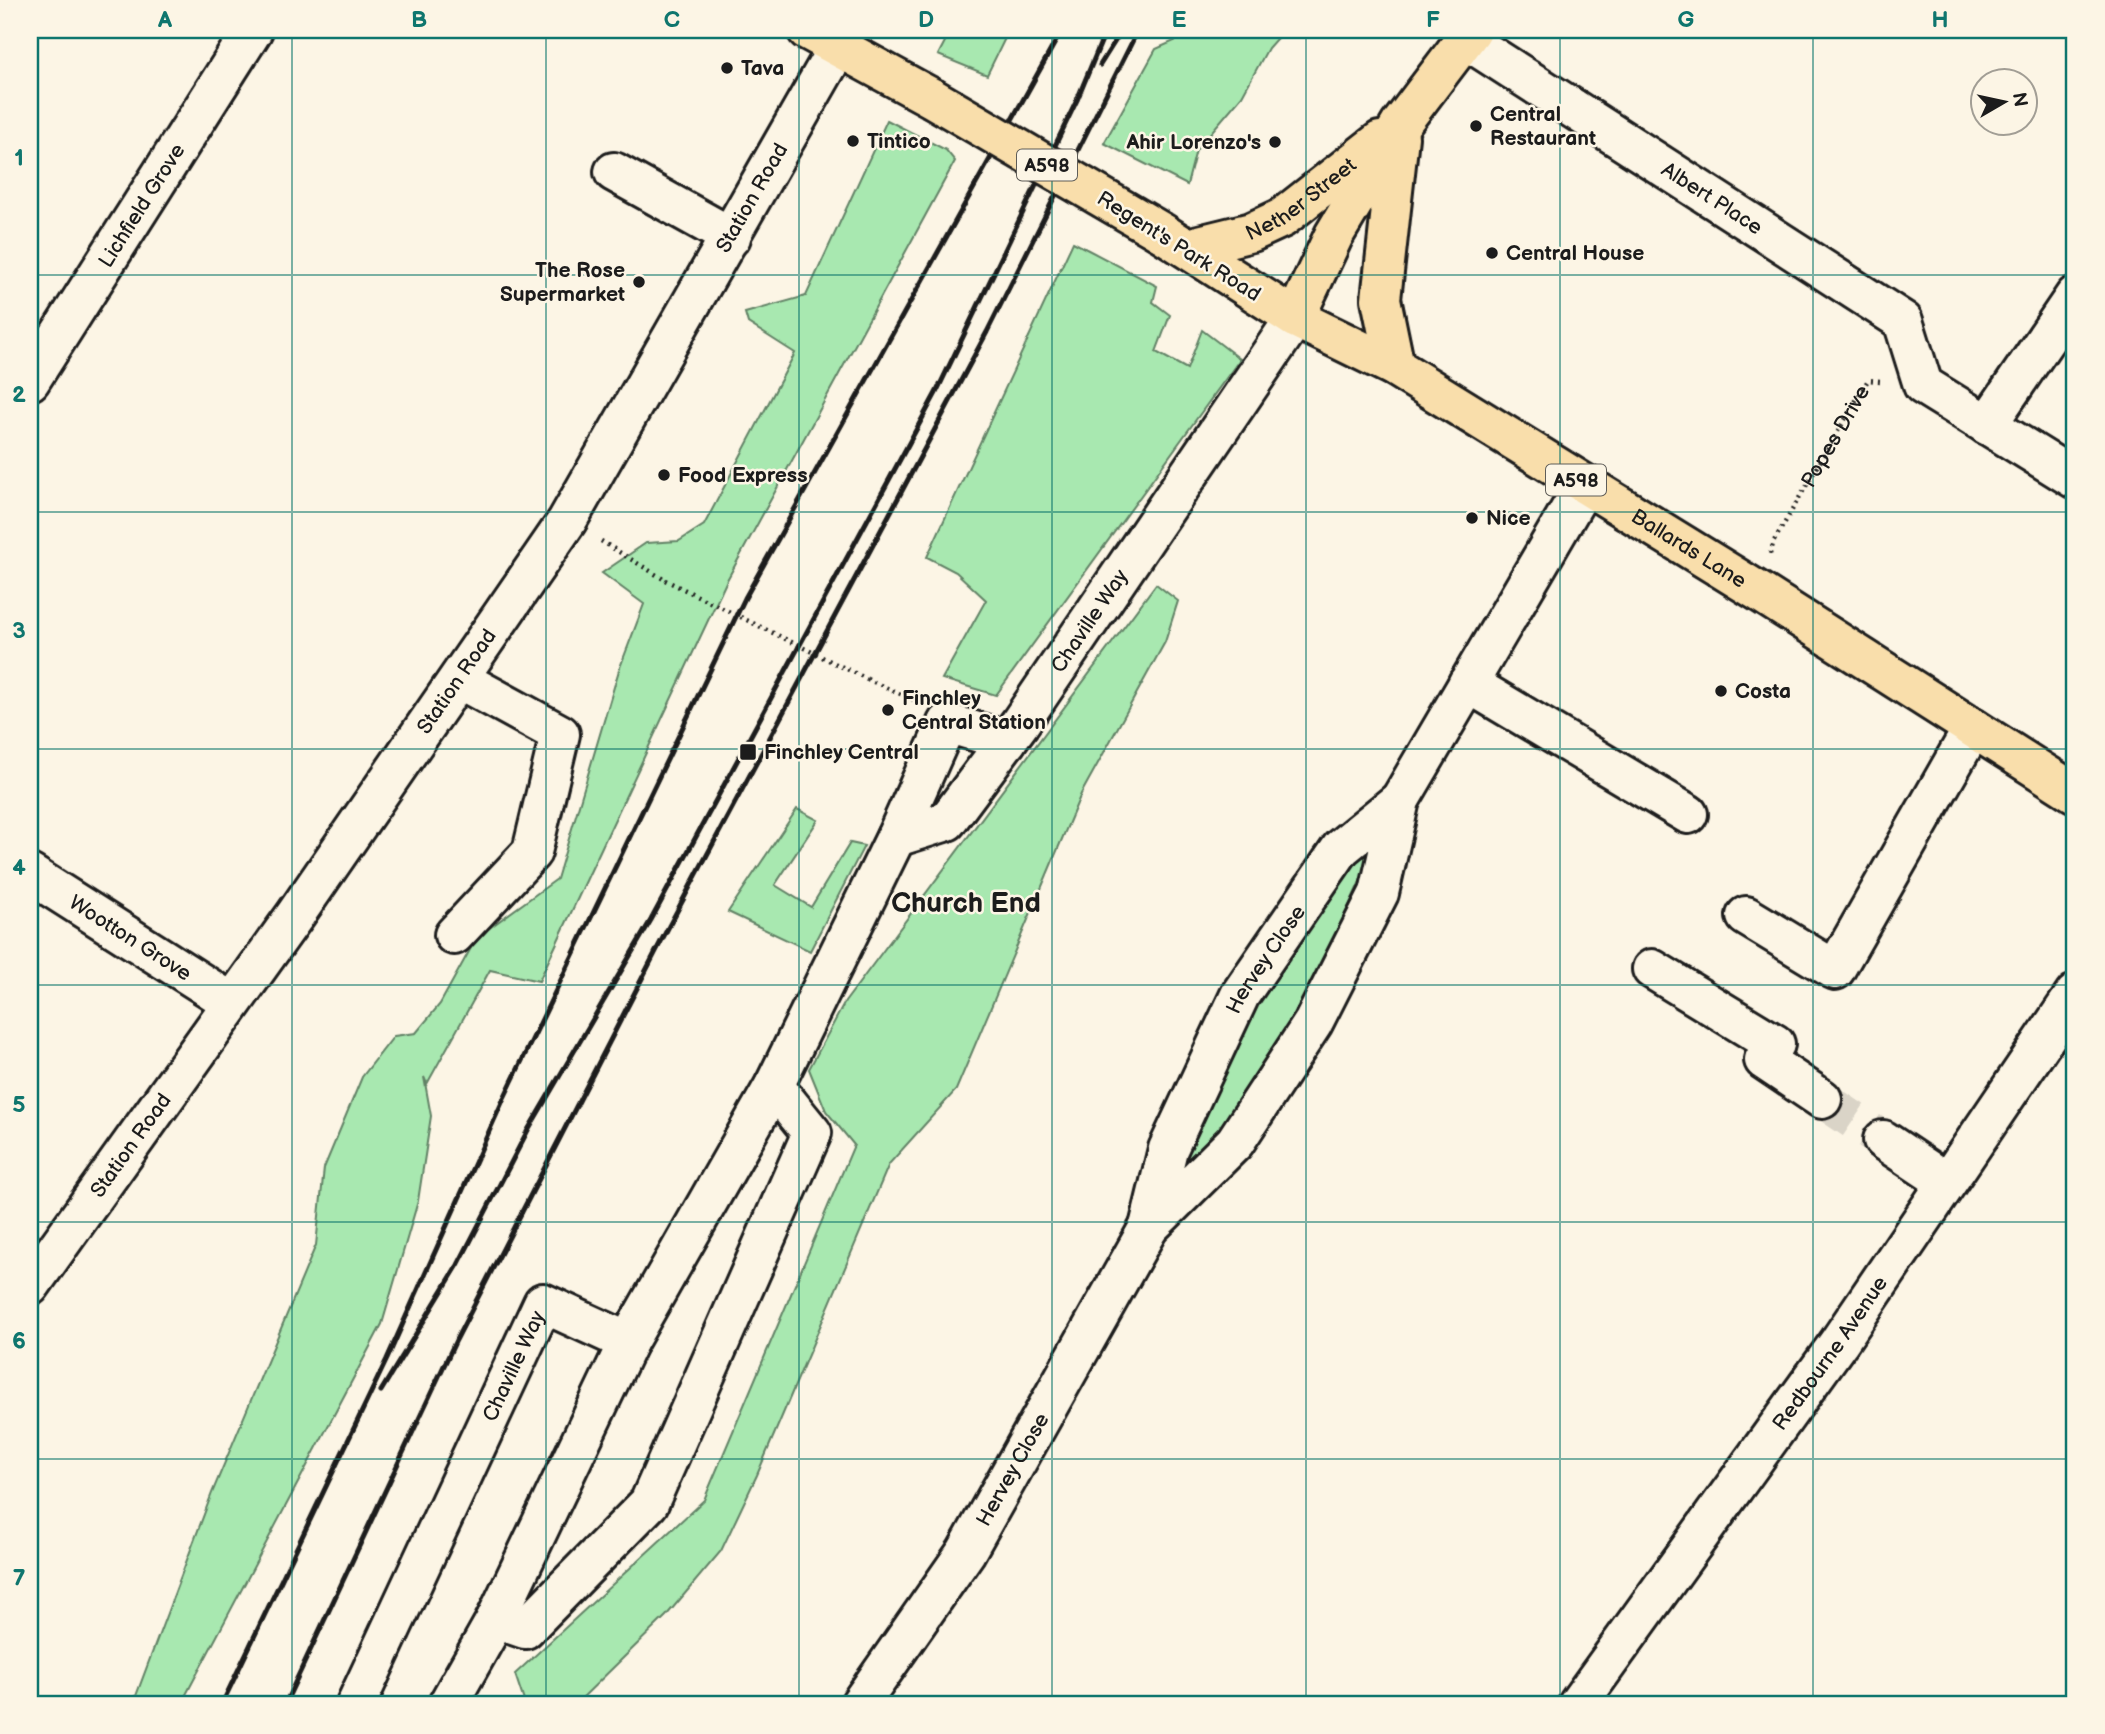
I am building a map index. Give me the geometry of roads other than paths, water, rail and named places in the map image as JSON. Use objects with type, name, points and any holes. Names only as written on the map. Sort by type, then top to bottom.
[{"type":"main road","name":"Nether Street","points":[[1295,318],[1334,236],[1400,125],[1469,34]]},
{"type":"main road","name":"Regent's Park Road","points":[[822,38],[932,98],[1174,240],[1295,318]]},
{"type":"main road","name":"Nether Street","points":[[1174,240],[1252,232],[1282,218],[1400,125]]},
{"type":"main road","points":[[1395,367],[1381,299],[1400,125]]},
{"type":"main road","name":"Ballards Lane","points":[[1295,318],[1395,367],[1758,591],[2075,793]]},
{"type":"street","name":"Lichfield Grove","points":[[30,381],[253,30]]},
{"type":"street","name":"Albert Place","points":[[1469,34],[1903,321],[1923,385],[1987,425]]},
{"type":"street","name":"Station Road","points":[[30,1286],[459,679],[567,521],[731,237],[822,38]]},
{"type":"street","points":[[614,172],[731,237]]},
{"type":"street","points":[[2075,296],[1987,425],[2075,479]]},
{"type":"street","name":"Chaville Way","points":[[896,837],[947,821],[1006,741],[1295,318]]},
{"type":"street","name":"Hervey Close","points":[[1149,1227],[1236,1142],[1313,1023],[1379,893],[1400,800],[1584,486]]},
{"type":"street","points":[[454,935],[533,852],[560,734],[459,679]]},
{"type":"street","points":[[1468,683],[1688,814]]},
{"type":"street","points":[[449,1704],[496,1619],[628,1342],[774,1086],[896,837],[947,723],[1006,741]]},
{"type":"street","points":[[1746,916],[1836,970],[1973,728]]},
{"type":"street","name":"Hervey Close","points":[[860,1704],[966,1552],[1149,1227],[1168,1149],[1240,995],[1341,848],[1400,800]]},
{"type":"street","name":"Wootton Grove","points":[[30,874],[232,1002]]},
{"type":"street","points":[[1652,969],[1775,1044],[1764,1059],[1822,1099]]},
{"type":"street","name":"Redbourne Avenue","points":[[1577,1704],[1839,1342],[1946,1182],[2069,1018]]},
{"type":"street","points":[[496,1619],[525,1629],[649,1503],[812,1133],[774,1086]]},
{"type":"street","points":[[1883,1140],[1946,1182]]},
{"type":"street","name":"Chaville Way","points":[[356,1704],[543,1303],[628,1342]]},
{"type":"tunnel","points":[[1822,1099],[1883,1140]]},
{"type":"railway","points":[[222,1704],[387,1359],[504,1098],[745,598],[1062,30]]},
{"type":"railway","points":[[381,1391],[458,1265],[528,1130],[651,920],[936,393],[1077,100],[1106,30]]},
{"type":"railway","points":[[1100,65],[1122,30]]},
{"type":"railway","points":[[285,1704],[456,1340],[669,926],[987,332],[1138,30]]},
{"type":"place","name":"Tava","points":[[727,68]]},
{"type":"place","name":"Central Restaurant","points":[[1476,126]]},
{"type":"place","name":"Tintico","points":[[853,141]]},
{"type":"place","name":"Ahir Lorenzo's","points":[[1275,142]]},
{"type":"place","name":"Central House","points":[[1492,253]]},
{"type":"place","name":"The Rose Supermarket","points":[[639,282]]},
{"type":"place","name":"Food Express","points":[[664,475]]},
{"type":"place","name":"Nice","points":[[1472,518]]},
{"type":"place","name":"Costa","points":[[1721,691]]},
{"type":"place","name":"Finchley Central Station","points":[[888,710]]},
{"type":"place","name":"Finchley Central","points":[[748,752]]},
{"type":"district","name":"Church End","points":[[966,902]]}]
